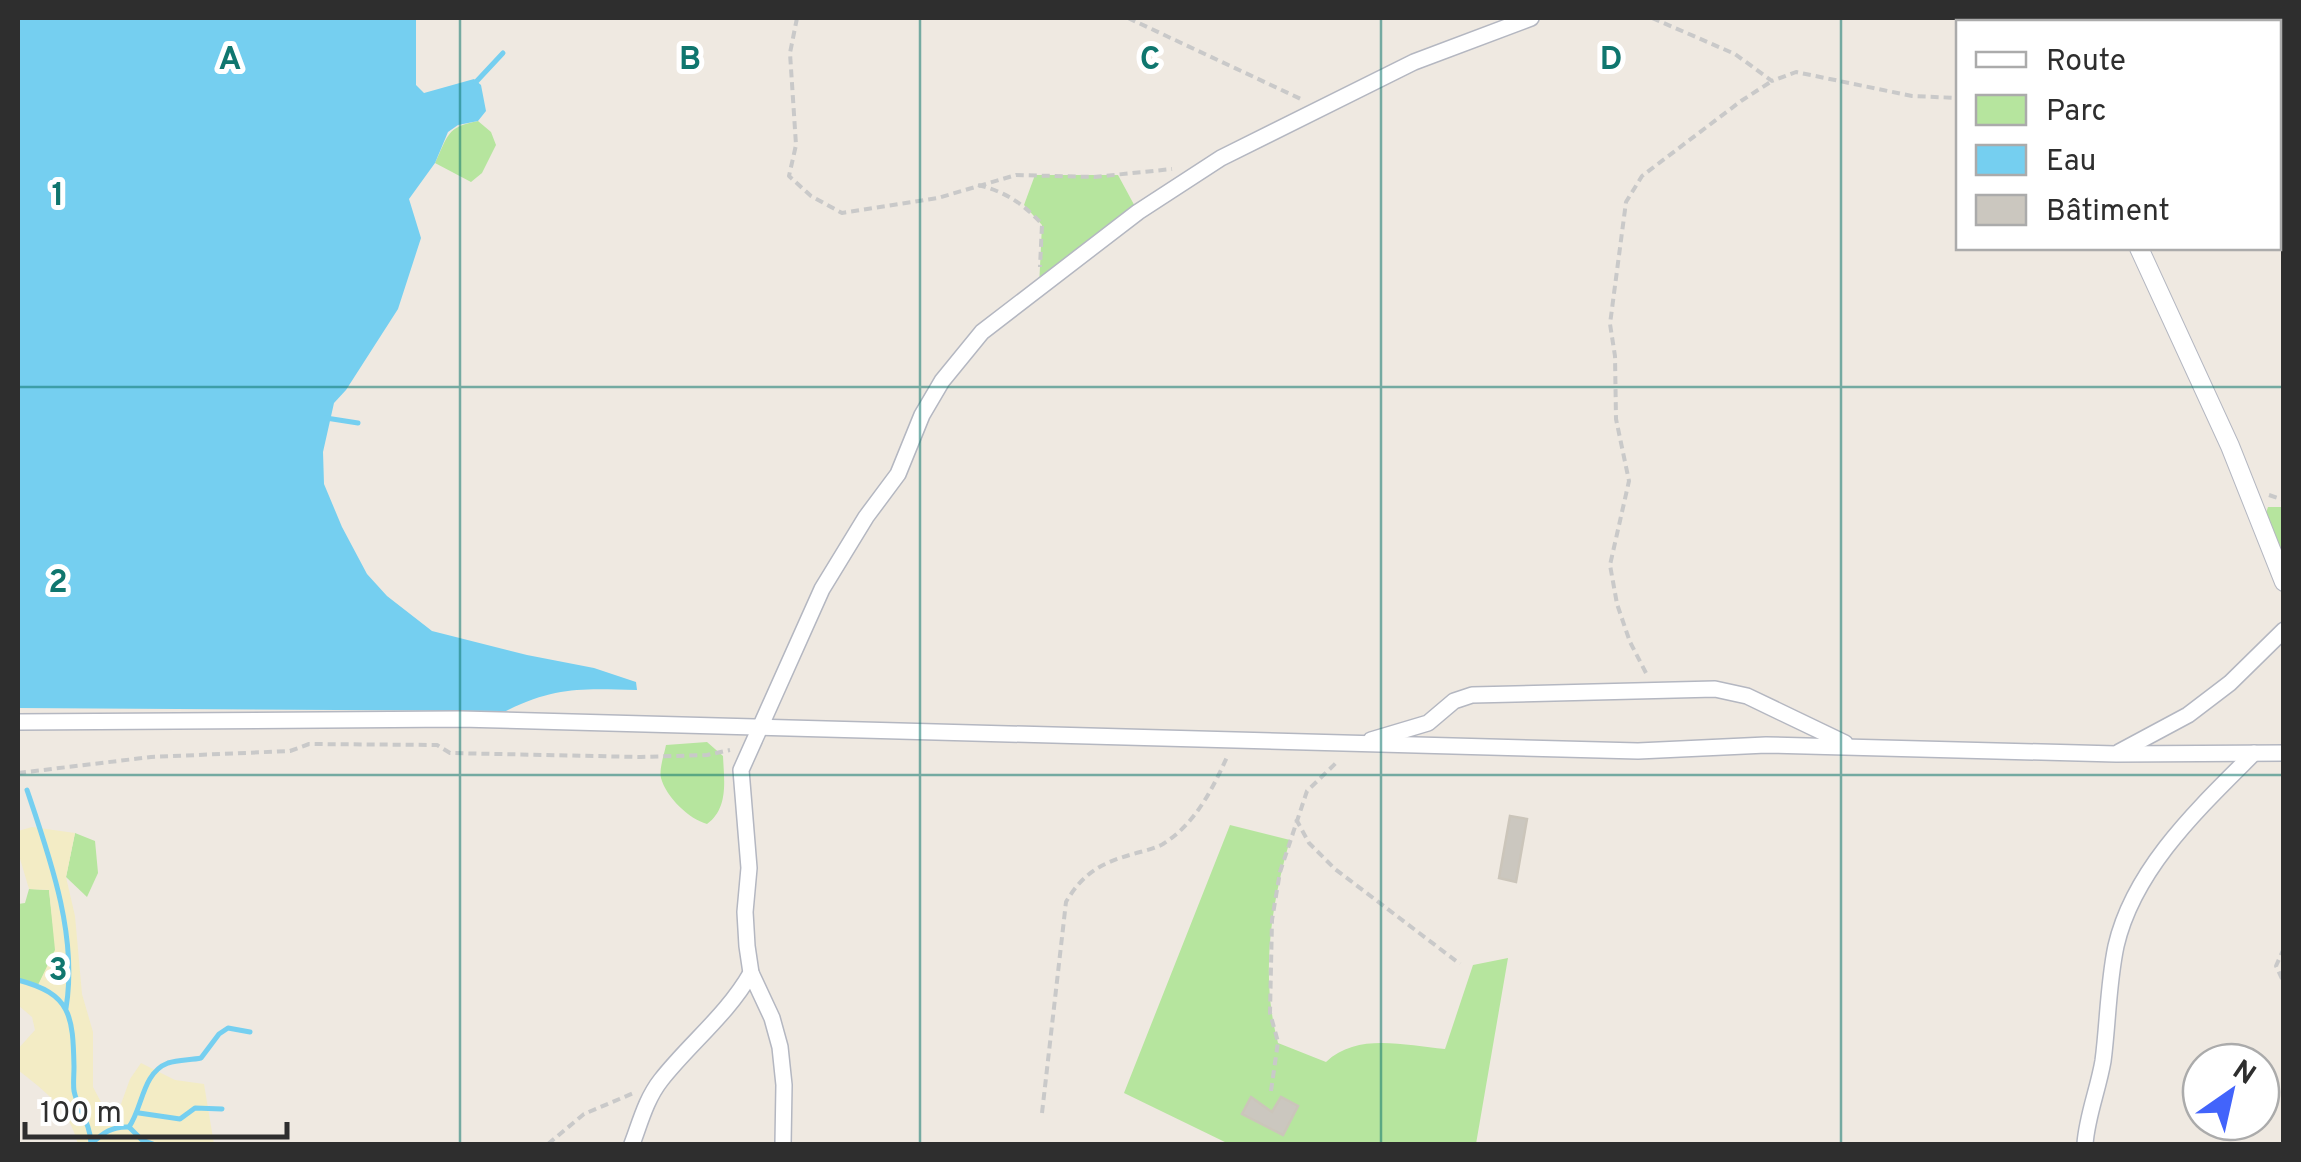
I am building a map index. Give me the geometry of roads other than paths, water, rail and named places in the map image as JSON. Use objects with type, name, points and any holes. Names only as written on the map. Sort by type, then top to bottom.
[{"type":"street","points":[[783,1144],[780,1047],[772,1018],[751,973],[745,912],[748,839],[740,770],[822,589],[898,474],[922,415],[942,380],[982,332],[1138,212],[1221,158],[1414,62],[1531,18]]},
{"type":"street","points":[[2140,250],[2230,446],[2284,582]]},
{"type":"street","points":[[2116,754],[2188,714],[2230,683],[2284,630]]},
{"type":"street","points":[[1357,744],[1428,723],[1454,701],[1472,694],[1715,689],[1747,696],[1853,747]]},
{"type":"street","points":[[18,722],[460,720],[1638,750],[1766,745],[2116,754],[2284,753]]},
{"type":"street","points":[[2084,1144],[2102,1063],[2108,988],[2126,914],[2188,818],[2254,753]]},
{"type":"street","points":[[632,1144],[659,1082],[728,1008],[751,973]]},
{"type":"water","points":[[18,18],[416,18],[416,85],[424,93],[474,79],[481,85],[486,111],[478,121],[458,125],[448,132],[435,163],[409,199],[421,238],[398,309],[334,403],[323,452],[324,484],[367,574],[387,596],[432,631],[594,668],[636,682],[637,690],[570,691],[540,697],[506,711],[18,708]]},
{"type":"waterway","points":[[475,83],[503,53]]},
{"type":"waterway","points":[[326,418],[358,423]]},
{"type":"waterway","points":[[27,790],[60,897],[68,953],[66,1008]]},
{"type":"waterway","points":[[18,980],[49,992],[66,1009],[72,1033],[74,1091],[91,1143]]},
{"type":"waterway","points":[[91,1144],[108,1131],[129,1127],[148,1082],[159,1068],[201,1058],[228,1028],[250,1032]]},
{"type":"waterway","points":[[139,1113],[180,1119],[195,1108],[222,1109]]},
{"type":"waterway","points":[[129,1127],[142,1140],[153,1144]]}]
